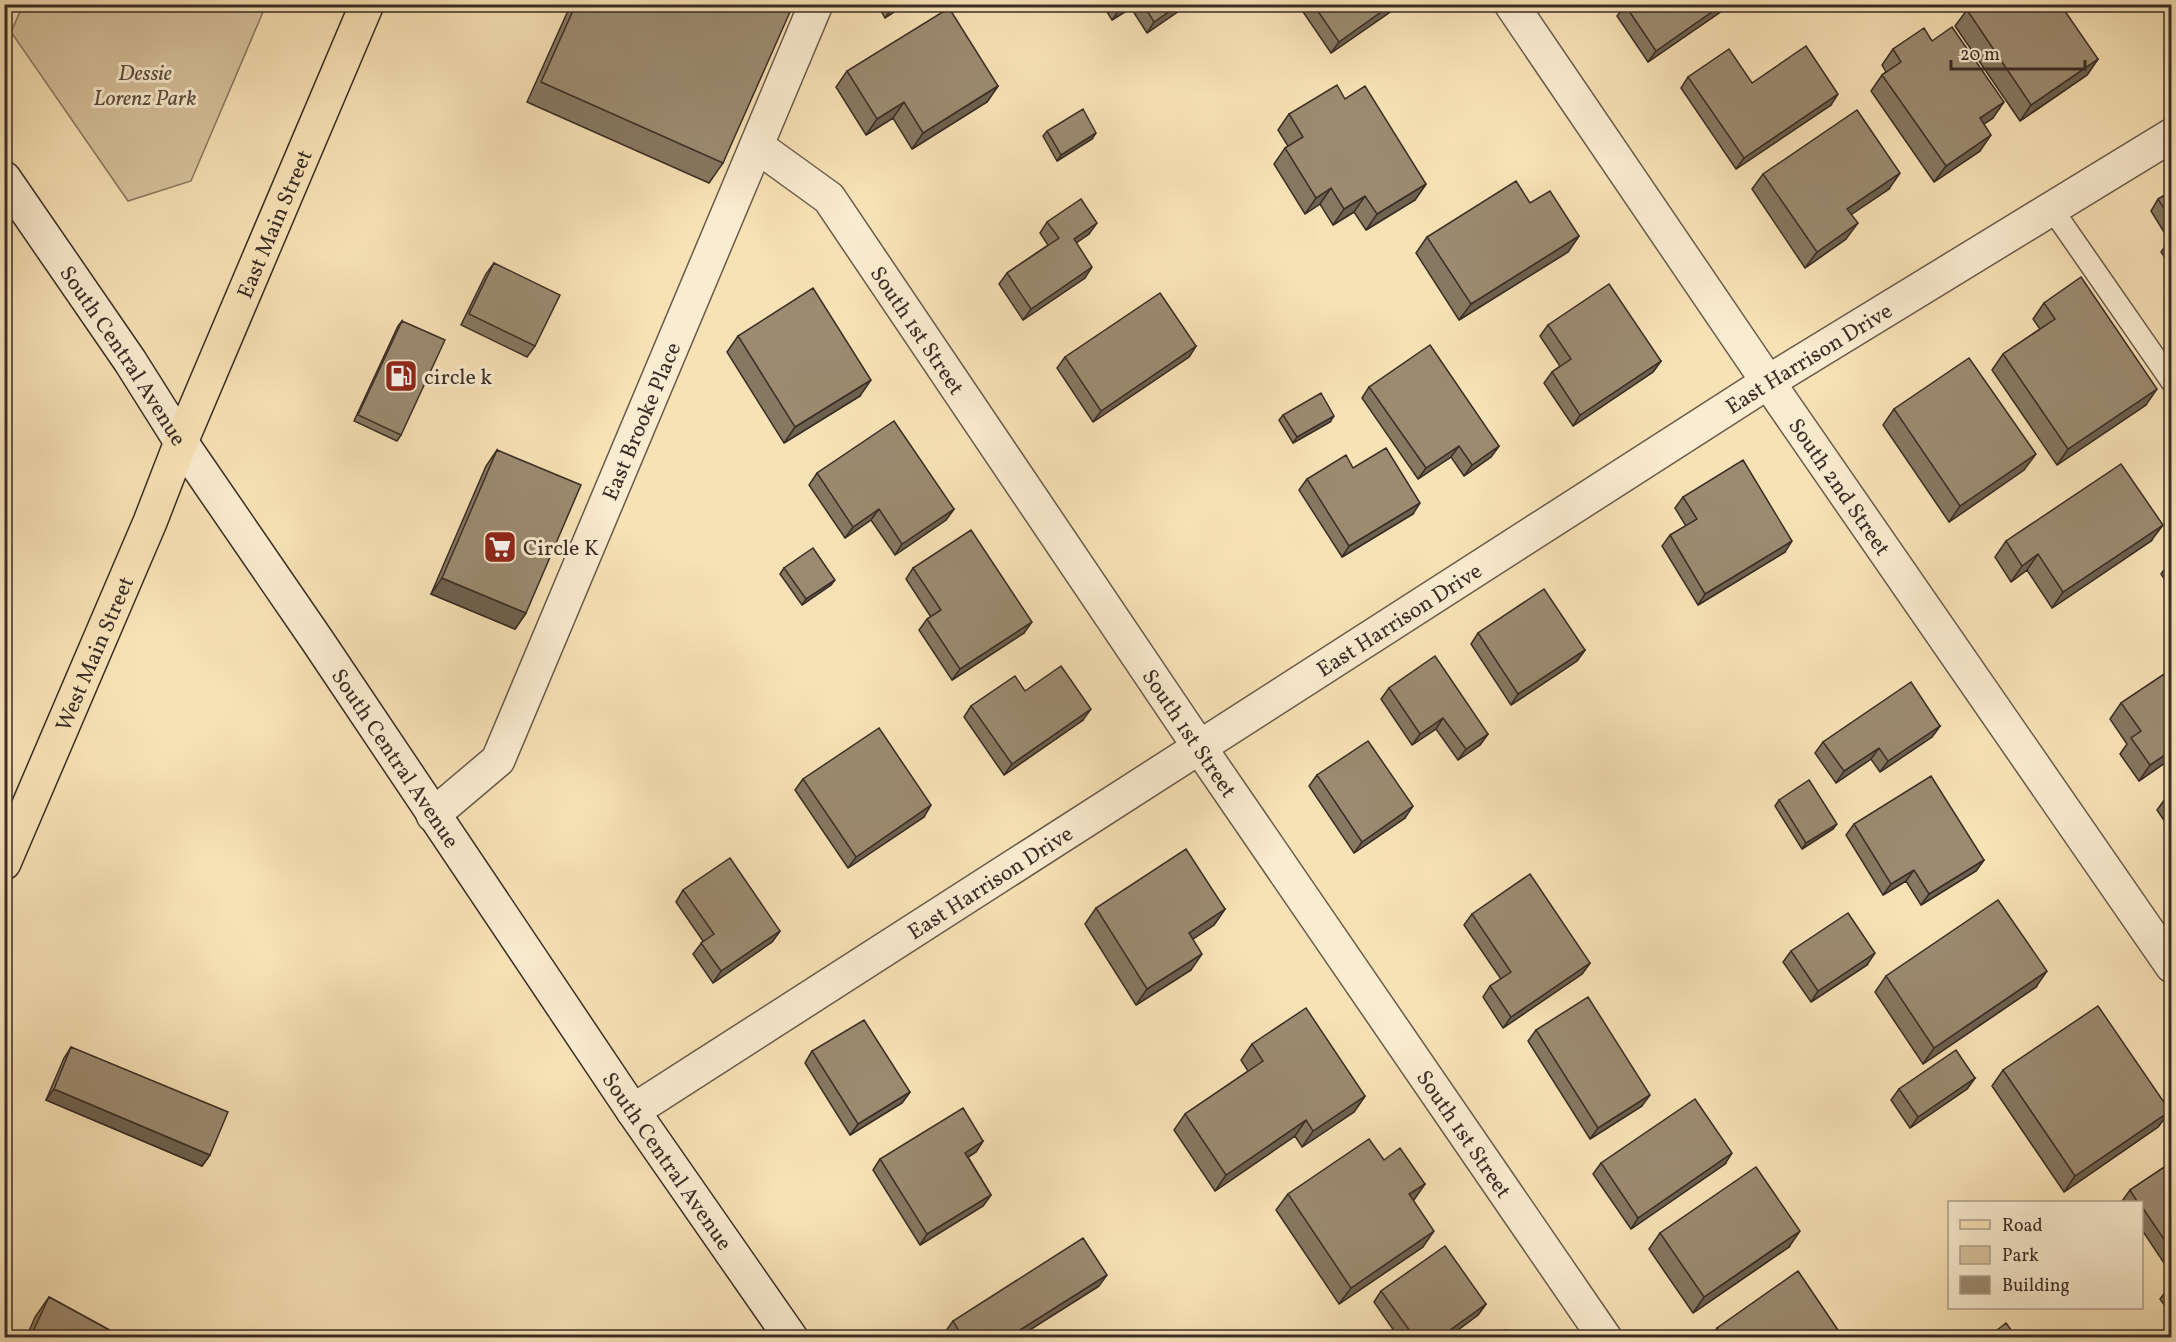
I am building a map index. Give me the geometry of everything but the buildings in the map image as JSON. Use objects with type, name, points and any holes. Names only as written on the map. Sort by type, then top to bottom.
[{"type":"main road","name":"East Main Street","points":[[181,442],[367,4]]},
{"type":"main road","name":"West Main Street","points":[[4,863],[146,533],[181,442]]},
{"type":"street","name":"East Brooke Place","points":[[433,815],[498,760],[816,4]]},
{"type":"street","name":"South 2nd Street","points":[[1511,4],[1768,382],[2172,966]]},
{"type":"street","name":"East Harrison Drive","points":[[633,1111],[1768,382],[2172,135]]},
{"type":"street","name":"South 1st Street","points":[[757,146],[829,198],[1200,748],[1605,1338]]},
{"type":"street","name":"South Central Avenue","points":[[4,178],[633,1111],[791,1338]]},
{"type":"lane","points":[[2052,209],[2172,382]]},
{"type":"green space","name":"Dessie Lorenz Park","points":[[23,5],[266,5],[191,181],[128,201],[11,32]]},
{"type":"place","name":"circle k","points":[[401,376]]},
{"type":"place","name":"Circle K","points":[[500,547]]}]
